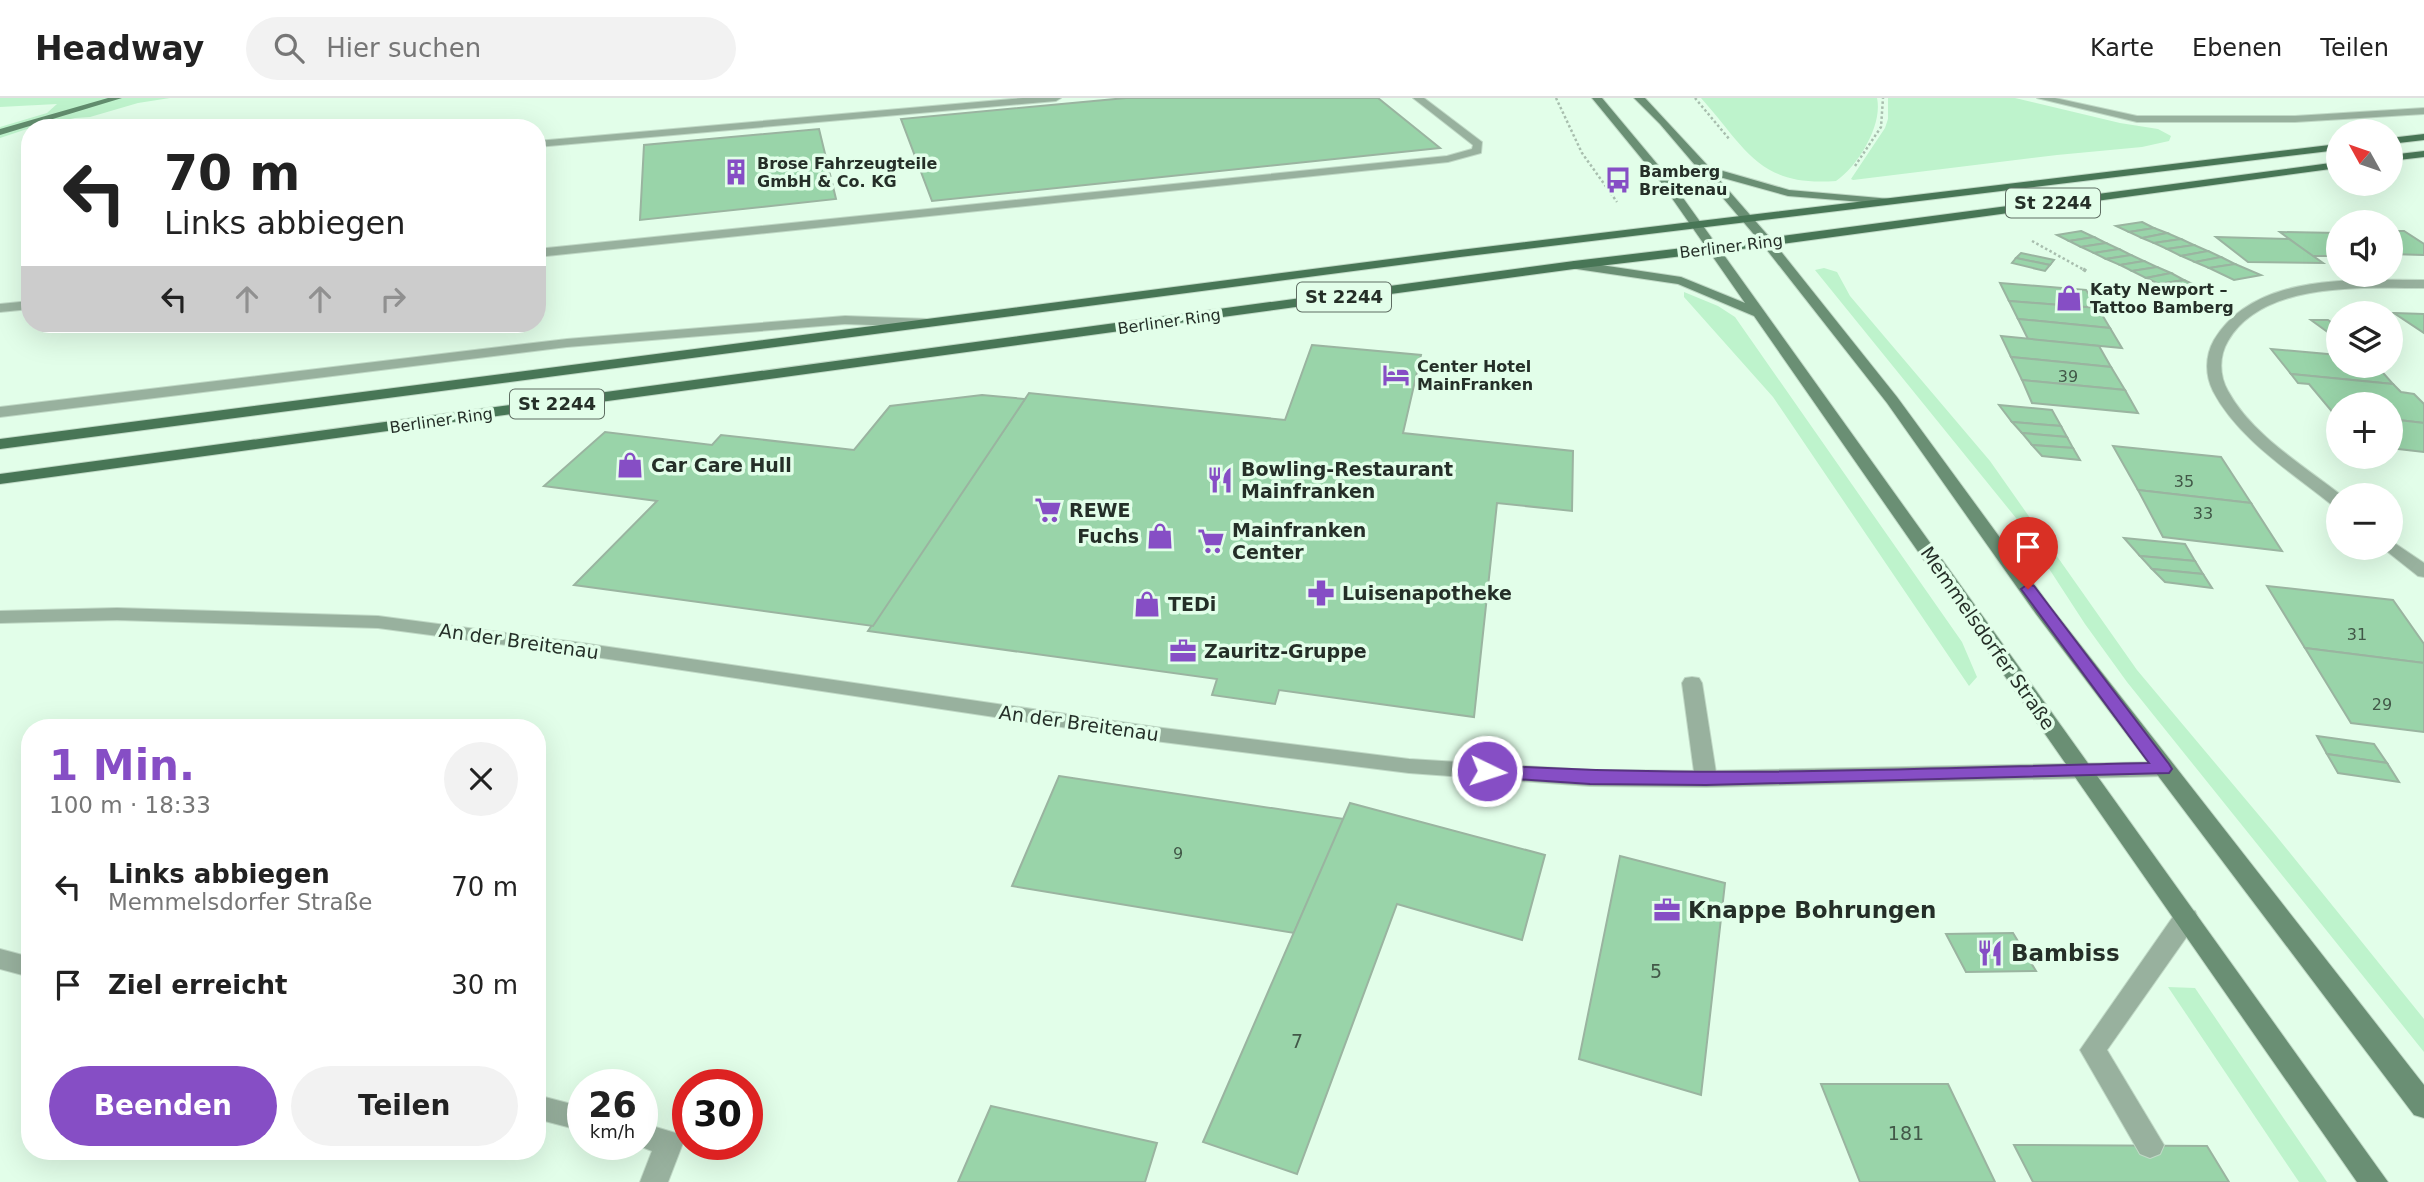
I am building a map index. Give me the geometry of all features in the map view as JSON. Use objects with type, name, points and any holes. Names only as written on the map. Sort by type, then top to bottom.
[{"type":"main road","name":"Memmelsdorfer Straße","points":[[1597,98],[1664,179],[2374,1182]]},
{"type":"main road","points":[[1639,98],[1767,242],[1892,400],[2043,610],[2424,1106]]},
{"type":"main road","points":[[2403,139],[2424,137]]},
{"type":"main road","name":"Berliner Ring","points":[[0,444],[1695,224],[2326,148]]},
{"type":"main road","points":[[2403,156],[2424,154]]},
{"type":"main road","name":"Berliner Ring","points":[[0,479],[1574,265],[1767,242],[2326,167]]},
{"type":"main road","points":[[1704,169],[1787,193],[1887,201]]},
{"type":"main road","points":[[1574,265],[1681,281],[1760,315]]},
{"type":"street","points":[[546,143],[1056,98]]},
{"type":"street","points":[[546,252],[1434,160],[1477,151],[1478,145],[1418,98]]},
{"type":"street","points":[[2042,98],[2137,119],[2295,119],[2424,111]]},
{"type":"street","points":[[2326,491],[2240,418],[2221,392],[2211,361],[2220,336],[2239,316],[2285,294],[2364,284],[2424,284]]},
{"type":"street","points":[[0,308],[21,306]]},
{"type":"street","points":[[0,412],[567,343],[845,320],[929,323]]},
{"type":"street","points":[[2403,555],[2424,572]]},
{"type":"street","name":"An der Breitenau","points":[[0,617],[117,614],[378,622],[575,648],[1155,734],[1409,766],[1590,778],[1706,779],[2163,769]]},
{"type":"street","points":[[1692,683],[1706,779]]},
{"type":"street","points":[[2150,1145],[2092,1050],[2186,918]]},
{"type":"street","points":[[0,959],[21,965]]},
{"type":"street","points":[[546,1109],[567,1115]]},
{"type":"street","points":[[654,1182],[669,1143],[658,1140]]},
{"type":"path","points":[[1556,98],[1582,153],[1620,205],[1618,214],[1638,232]]},
{"type":"path","points":[[1849,174],[1881,127],[1883,98]]},
{"type":"path","points":[[2031,241],[2086,271]]},
{"type":"green space","points":[[0,98],[170,98],[70,119],[27,119],[47,113],[57,104],[0,107]]},
{"type":"green space","points":[[1701,98],[1877,98],[1878,109],[1867,144],[1853,166],[1836,181],[1810,181],[1788,178],[1771,171],[1756,160]]},
{"type":"green space","points":[[1888,98],[2015,98],[2120,123],[2158,129],[2171,136],[2169,141],[2142,147],[1853,180],[1851,179],[1885,128]]},
{"type":"green space","points":[[21,121],[21,131],[0,138],[0,127]]},
{"type":"green space","points":[[1824,268],[1837,272],[1850,296],[1990,461],[2137,670],[2273,832],[2424,1019],[2424,1052],[2127,682],[2085,624],[2016,518],[1815,270]]},
{"type":"green space","points":[[1684,292],[1718,306],[1735,317],[1962,642],[1977,677],[1969,686],[1773,397],[1684,297]]},
{"type":"green space","points":[[2168,987],[2195,988],[2327,1182],[2299,1182]]},
{"type":"building","points":[[1126,98],[1378,98],[1440,148],[932,201],[901,119]]},
{"type":"building","name":"Brose Fahrzeugteile GmbH & Co. KG","points":[[819,129],[836,199],[640,220],[644,145]]},
{"type":"building","points":[[2142,222],[2154,228],[2129,232],[2116,226]]},
{"type":"building","points":[[2154,228],[2167,233],[2142,238],[2129,232]]},
{"type":"building","points":[[2081,231],[2094,237],[2069,241],[2057,235]]},
{"type":"building","points":[[2403,231],[2424,244],[2424,255],[2403,254]]},
{"type":"building","points":[[2280,232],[2326,233],[2326,256],[2312,256]]},
{"type":"building","points":[[2167,233],[2181,239],[2154,243],[2142,238]]},
{"type":"building","points":[[2094,237],[2106,243],[2081,247],[2069,241]]},
{"type":"building","points":[[2216,237],[2289,239],[2323,263],[2248,262]]},
{"type":"building","points":[[2181,239],[2194,245],[2167,249],[2154,243]]},
{"type":"building","points":[[2106,243],[2119,249],[2094,253],[2081,247]]},
{"type":"building","points":[[2194,245],[2208,251],[2181,256],[2167,249]]},
{"type":"building","points":[[2119,249],[2131,255],[2106,259],[2094,253]]},
{"type":"building","points":[[2208,251],[2221,257],[2195,262],[2181,256]]},
{"type":"building","points":[[2021,253],[2054,260],[2050,265],[2016,258]]},
{"type":"building","points":[[2131,255],[2144,261],[2120,265],[2106,259]]},
{"type":"building","points":[[2221,257],[2235,264],[2209,268],[2195,262]]},
{"type":"building","points":[[2016,258],[2050,265],[2045,271],[2012,263]]},
{"type":"building","points":[[2144,261],[2157,267],[2132,271],[2120,265]]},
{"type":"building","points":[[2235,264],[2261,275],[2234,280],[2209,268]]},
{"type":"building","points":[[2157,267],[2171,273],[2146,278],[2132,271]]},
{"type":"building","points":[[2171,273],[2184,280],[2159,284],[2146,278]]},
{"type":"building","points":[[2184,280],[2199,287],[2173,291],[2159,284]]},
{"type":"building","points":[[2000,283],[2086,290],[2098,308],[2009,301]]},
{"type":"building","points":[[2009,301],[2098,308],[2110,328],[2018,319]]},
{"type":"building","points":[[2403,313],[2424,314],[2424,333],[2403,319]]},
{"type":"building","points":[[2018,319],[2110,328],[2122,348],[2028,339]]},
{"type":"building","points":[[2311,320],[2326,320],[2326,331]]},
{"type":"building","points":[[2001,336],[2099,346],[2111,367],[2011,357]]},
{"type":"building","name":"Mainfranken Center","points":[[1312,345],[1421,355],[1403,433],[1573,451],[1572,511],[1497,503],[1474,717],[1279,690],[1275,704],[1212,695],[1217,679],[868,631],[1029,393],[1285,420]]},
{"type":"building","points":[[2271,349],[2326,354],[2326,377],[2291,374]]},
{"type":"building","points":[[2011,357],[2111,367],[2125,390],[2022,380]]},
{"type":"building","points":[[2291,374],[2393,384],[2401,392],[2326,392],[2326,404],[2309,384],[2298,383]]},
{"type":"building","points":[[2332,378],[2388,378],[2393,384]]},
{"type":"building","points":[[2022,380],[2125,390],[2138,413],[2032,403]]},
{"type":"building","points":[[2403,392],[2414,394],[2424,404],[2424,423],[2403,421]]},
{"type":"building","points":[[982,395],[1025,399],[873,626],[574,585],[657,501],[544,486],[605,432],[712,445],[721,435],[854,450],[890,406]]},
{"type":"building","points":[[1999,405],[2052,410],[2061,426],[2012,422]]},
{"type":"building","points":[[2403,421],[2424,423],[2424,452],[2403,450]]},
{"type":"building","points":[[2012,422],[2061,426],[2067,437],[2022,433]]},
{"type":"building","points":[[2022,433],[2067,437],[2073,448],[2032,445]]},
{"type":"building","points":[[2032,445],[2073,448],[2080,460],[2042,456]]},
{"type":"building","points":[[2113,446],[2221,457],[2251,503],[2138,490]]},
{"type":"building","points":[[2138,490],[2251,503],[2282,551],[2163,537]]},
{"type":"building","points":[[2124,538],[2185,544],[2195,561],[2140,556]]},
{"type":"building","points":[[2140,556],[2195,561],[2203,574],[2152,569]]},
{"type":"building","points":[[2152,569],[2203,574],[2212,588],[2165,582]]},
{"type":"building","points":[[2267,586],[2393,600],[2424,644],[2424,663],[2305,648]]},
{"type":"building","points":[[2305,648],[2424,663],[2424,732],[2351,723]]},
{"type":"building","points":[[2317,736],[2374,744],[2387,763],[2327,754]]},
{"type":"building","points":[[2327,754],[2387,763],[2399,782],[2338,773]]},
{"type":"building","points":[[1059,776],[1344,819],[1294,933],[1012,886]]},
{"type":"building","points":[[1350,803],[1545,855],[1522,940],[1397,904],[1297,1174],[1203,1142]]},
{"type":"building","points":[[1620,856],[1725,883],[1701,1095],[1579,1059]]},
{"type":"building","name":"Bambiss","points":[[2013,933],[2036,971],[1966,972],[1946,934]]},
{"type":"building","points":[[1821,1084],[1948,1084],[1995,1182],[1860,1182]]},
{"type":"building","points":[[991,1106],[1157,1143],[1145,1182],[958,1182]]},
{"type":"building","points":[[2014,1145],[2207,1146],[2229,1182],[2033,1182]]},
{"type":"waterway","points":[[45,119],[118,98]]},
{"type":"waterway","points":[[0,132],[21,126]]},
{"type":"place","name":"Brose Fahrzeugteile GmbH & Co. KG","points":[[736,172]]},
{"type":"place","name":"Bamberg Breitenau","points":[[1618,180]]},
{"type":"place","name":"Katy Newport – Tattoo Bamberg","points":[[2069,298]]},
{"type":"place","name":"Center Hotel MainFranken","points":[[1396,375]]},
{"type":"place","name":"Car Care Hull","points":[[630,465]]},
{"type":"place","name":"Bowling-Restaurant Mainfranken","points":[[1220,480]]},
{"type":"place","name":"REWE","points":[[1048,510]]},
{"type":"place","name":"Fuchs","points":[[1160,536]]},
{"type":"place","name":"Mainfranken Center","points":[[1211,541]]},
{"type":"place","name":"Luisenapotheke","points":[[1321,593]]},
{"type":"place","name":"TEDi","points":[[1147,604]]},
{"type":"place","name":"Zauritz-Gruppe","points":[[1183,651]]},
{"type":"place","name":"Knappe Bohrungen","points":[[1667,910]]},
{"type":"place","name":"Bambiss","points":[[1990,953]]},
{"type":"route","points":[[1487,771],[1590,778],[1706,779],[2163,769],[2028,589]]}]
